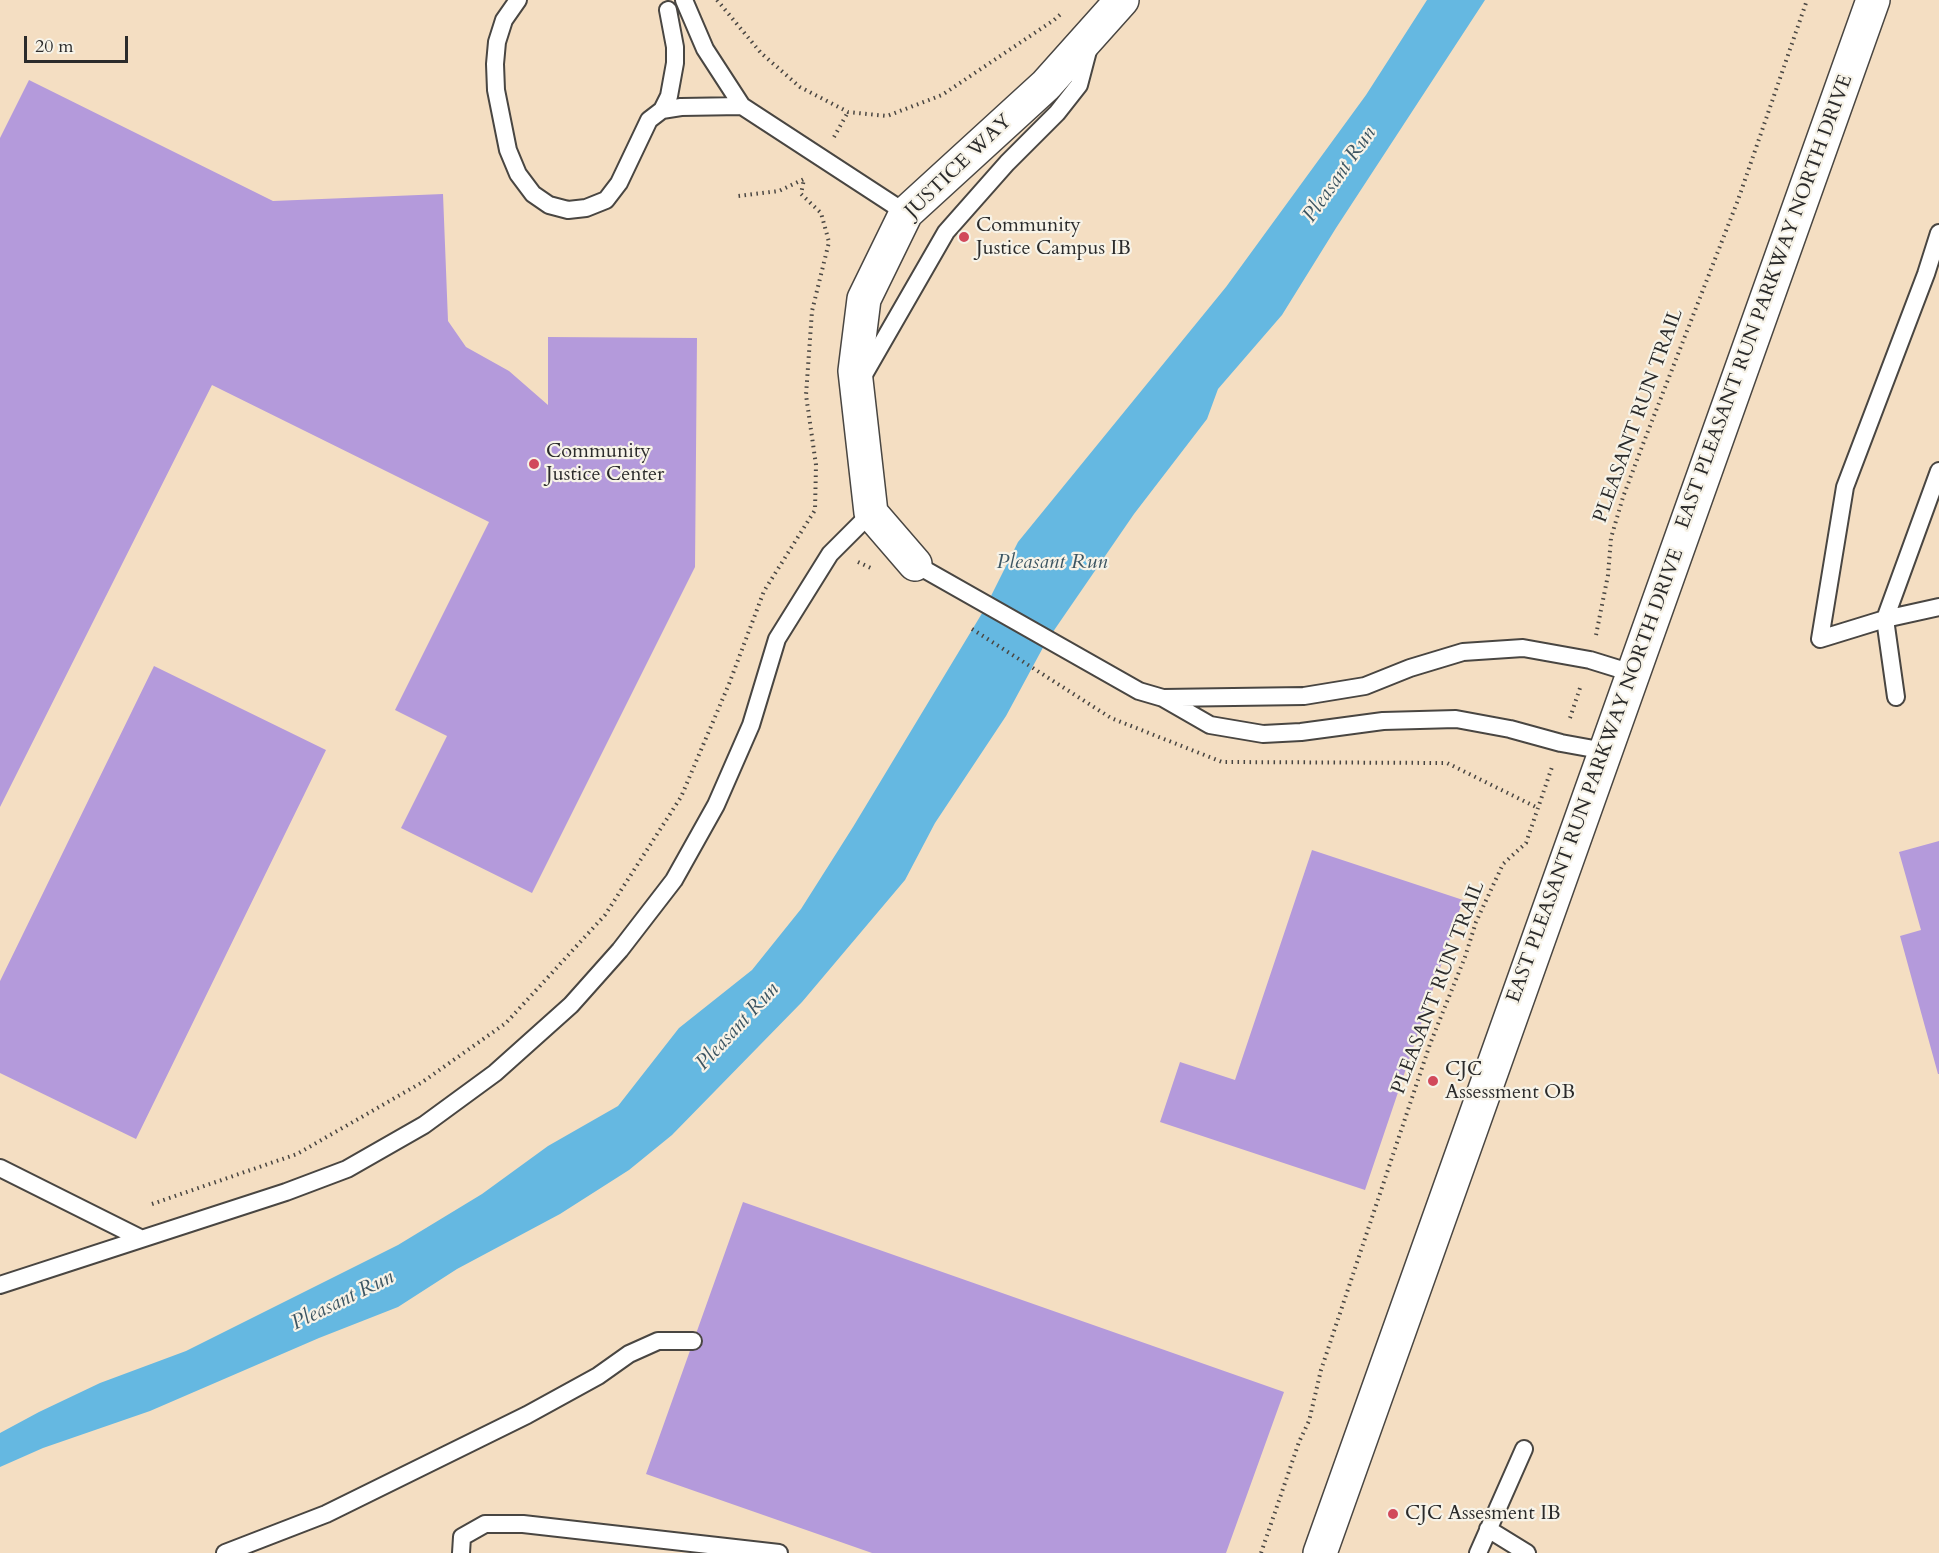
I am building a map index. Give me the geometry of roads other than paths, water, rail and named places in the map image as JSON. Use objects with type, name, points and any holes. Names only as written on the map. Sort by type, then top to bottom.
[{"type":"street","name":"JUSTICE WAY","points":[[871,513],[855,371],[864,299],[906,213],[1046,85],[1122,0]]},
{"type":"street","name":"EAST PLEASANT RUN PARKWAY NORTH DRIVE","points":[[1320,1553],[1872,0]]},
{"type":"street","points":[[871,513],[915,564]]},
{"type":"lane","points":[[518,0],[504,20],[495,64],[496,90],[508,150],[518,174],[533,194],[549,205],[568,210],[586,208],[606,200],[619,183],[649,120],[662,110],[669,96],[675,63],[675,47],[664,5]]},
{"type":"lane","points":[[684,0],[705,49],[742,106],[906,213]]},
{"type":"lane","points":[[664,5],[705,49]]},
{"type":"lane","points":[[857,387],[946,232],[1007,163],[1057,113],[1079,86],[1093,33]]},
{"type":"lane","points":[[662,110],[681,107],[742,106]]},
{"type":"lane","points":[[1939,233],[1926,274],[1845,487],[1820,639],[1885,619],[1939,607]]},
{"type":"lane","points":[[1896,697],[1885,619],[1939,471]]},
{"type":"lane","points":[[0,1285],[286,1192],[347,1169],[424,1125],[495,1073],[571,1005],[620,950],[674,880],[716,805],[751,725],[777,639],[830,554],[871,513]]},
{"type":"lane","points":[[915,564],[1138,691],[1163,698],[1210,725],[1263,734],[1301,732],[1383,721],[1456,719],[1605,751]]},
{"type":"lane","points":[[1163,698],[1304,696],[1365,686],[1410,668],[1463,652],[1523,648],[1590,660],[1632,673]]},
{"type":"lane","points":[[0,1168],[140,1238]]},
{"type":"lane","points":[[233,1552],[326,1514],[527,1415],[598,1376],[629,1354],[658,1341],[693,1341]]},
{"type":"lane","points":[[1478,1553],[1524,1449]]},
{"type":"lane","points":[[461,1553],[462,1538],[485,1524],[523,1524],[779,1553]]},
{"type":"lane","points":[[1488,1529],[1527,1553]]},
{"type":"water","name":"Pleasant Run","points":[[1427,0],[1485,0],[1282,315],[1218,389],[1207,419],[1134,514],[1046,642],[1006,716],[935,823],[905,880],[802,1002],[672,1135],[629,1170],[560,1214],[457,1269],[398,1307],[319,1338],[150,1411],[43,1448],[0,1467],[0,1433],[100,1383],[186,1351],[398,1245],[482,1194],[548,1146],[618,1106],[679,1028],[752,970],[801,909],[853,827],[984,610],[1018,542],[1226,287],[1366,95]]},
{"type":"place","name":"Community Justice Campus IB","points":[[964,237]]},
{"type":"place","name":"Community Justice Center","points":[[534,464]]},
{"type":"place","name":"CJC Assessment OB","points":[[1433,1081]]},
{"type":"place","name":"CJC Assesment IB","points":[[1393,1514]]}]
